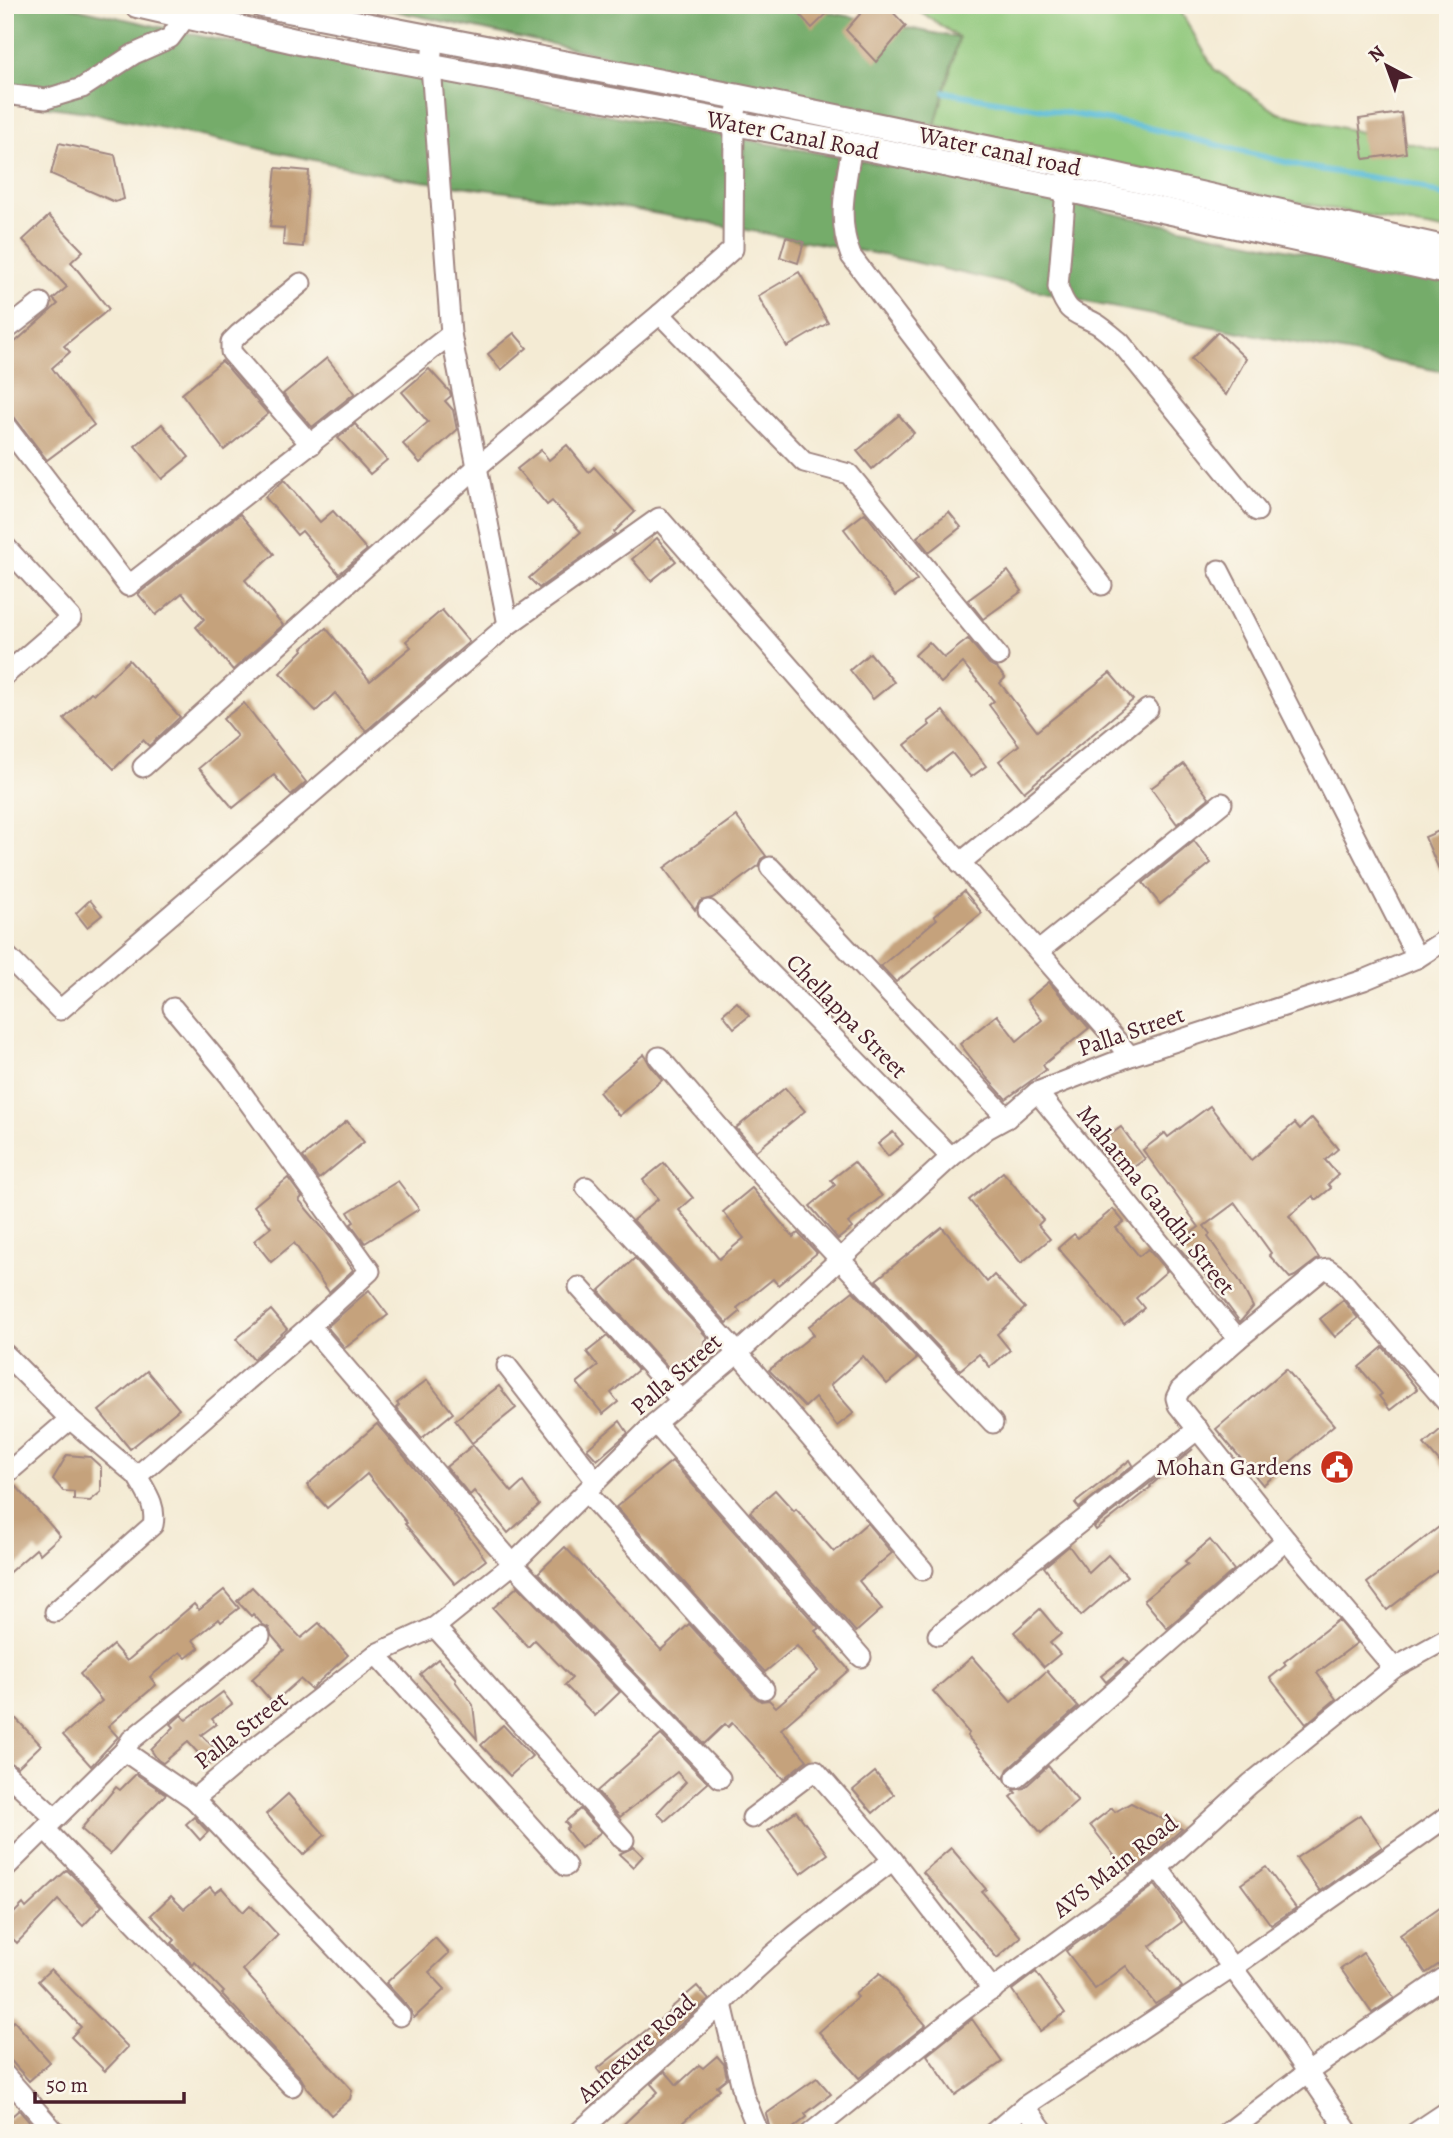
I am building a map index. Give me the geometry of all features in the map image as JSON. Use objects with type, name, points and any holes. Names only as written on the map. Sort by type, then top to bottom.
[{"type":"main road","name":"Water Canal Road","points":[[137,5],[186,11],[304,43],[852,145],[1067,177],[1448,272]]},
{"type":"main road","name":"Water canal road","points":[[262,5],[319,11],[433,38],[739,97],[1067,177],[1448,249]]},
{"type":"street","points":[[5,94],[46,99],[82,88],[134,54],[170,38],[186,11]]},
{"type":"street","points":[[433,38],[431,66],[451,334],[508,625]]},
{"type":"street","points":[[143,767],[477,467],[660,314],[733,249],[734,123],[739,97]]},
{"type":"street","points":[[852,145],[842,222],[851,256],[1102,584]]},
{"type":"street","points":[[1067,177],[1058,287],[1064,304],[1076,316],[1098,325],[1119,342],[1257,511]]},
{"type":"street","points":[[301,283],[239,334],[231,342],[231,352],[311,445]]},
{"type":"street","points":[[5,331],[41,303]]},
{"type":"street","points":[[660,314],[804,462],[849,474],[998,656]]},
{"type":"street","points":[[5,425],[128,586],[451,334]]},
{"type":"street","points":[[5,954],[60,1010],[508,625],[659,518],[960,863],[1040,950],[1130,1056]]},
{"type":"street","points":[[5,546],[71,618],[5,675]]},
{"type":"street","points":[[1219,570],[1418,958]]},
{"type":"street","points":[[960,863],[1148,709]]},
{"type":"street","points":[[1040,950],[1222,803]]},
{"type":"street","points":[[770,867],[1007,1118]]},
{"type":"street","name":"Chellappa Street","points":[[708,910],[951,1157]]},
{"type":"street","name":"Palla Street","points":[[124,1751],[194,1799],[247,1754],[376,1654],[435,1627],[513,1564],[655,1423],[738,1353],[951,1157],[987,1129],[1007,1118],[1037,1092],[1130,1056],[1364,980],[1418,958],[1448,938]]},
{"type":"street","points":[[137,1476],[370,1271],[229,1075],[173,1008]]},
{"type":"street","points":[[659,1058],[747,1160],[993,1423]]},
{"type":"street","name":"Mahatma Gandhi Street","points":[[1037,1092],[1238,1339]]},
{"type":"street","points":[[586,1187],[738,1353],[923,1570]]},
{"type":"street","points":[[1394,1668],[1286,1540],[1178,1405],[1176,1398],[1180,1390],[1238,1339],[1322,1270],[1341,1268],[1448,1404]]},
{"type":"street","points":[[579,1287],[681,1401]]},
{"type":"street","points":[[310,1326],[513,1564],[720,1778]]},
{"type":"street","points":[[5,1354],[70,1419],[137,1476],[152,1503],[155,1516],[153,1525],[55,1612]]},
{"type":"street","points":[[507,1366],[591,1487],[764,1689]]},
{"type":"street","points":[[5,1475],[70,1419]]},
{"type":"street","points":[[655,1423],[861,1657]]},
{"type":"street","points":[[938,1635],[1198,1429]]},
{"type":"street","points":[[1016,1778],[1286,1540]]},
{"type":"street","points":[[435,1627],[624,1840]]},
{"type":"street","points":[[5,1868],[124,1751],[131,1740],[260,1636]]},
{"type":"street","name":"AVS Main Road","points":[[817,2131],[993,1990],[1158,1868],[1250,1784],[1394,1668],[1448,1637]]},
{"type":"street","points":[[376,1654],[566,1866]]},
{"type":"street","points":[[752,1818],[815,1770],[892,1860],[993,1990]]},
{"type":"street","points":[[5,1772],[292,2087]]},
{"type":"street","points":[[194,1799],[400,2016]]},
{"type":"street","points":[[993,2133],[1025,2106],[1232,1968],[1448,1816]]},
{"type":"street","points":[[722,2004],[738,1986],[892,1860]]},
{"type":"street","points":[[1158,1868],[1308,2072],[1349,2133]]},
{"type":"street","points":[[1227,2133],[1308,2072],[1448,1975]]},
{"type":"street","name":"Annexure Road","points":[[578,2133],[722,2004],[744,2096],[759,2133]]},
{"type":"street","points":[[5,2075],[56,2133]]},
{"type":"street","points":[[1025,2106],[1045,2133]]},
{"type":"street","points":[[1415,2133],[1448,2111]]},
{"type":"green space","points":[[5,5],[62,5],[205,37],[472,90],[945,176],[1142,220],[1448,282],[1448,370],[1439,371],[1091,303],[883,255],[620,207],[399,178],[87,112],[5,101]]},
{"type":"green space","points":[[366,5],[792,5],[959,38],[935,125]]},
{"type":"green space","points":[[911,5],[1177,5],[1214,69],[1278,113],[1448,152],[1448,231],[1265,196],[935,125],[959,38]]},
{"type":"building","points":[[791,5],[836,5],[812,28]]},
{"type":"building","points":[[868,5],[886,5],[906,26],[876,62],[846,30]]},
{"type":"building","points":[[1401,113],[1406,153],[1364,159],[1359,119]]},
{"type":"building","points":[[59,143],[115,155],[124,199],[115,202],[51,174]]},
{"type":"building","points":[[276,168],[309,171],[303,247],[283,245],[284,228],[270,227]]},
{"type":"building","points":[[49,216],[83,251],[71,262],[109,309],[64,346],[70,352],[52,368],[94,425],[47,460],[15,418],[5,412],[5,351],[58,304],[53,299],[67,287],[23,240]]},
{"type":"building","points":[[786,237],[804,242],[798,263],[780,257]]},
{"type":"building","points":[[799,272],[828,323],[787,347],[758,296]]},
{"type":"building","points":[[1218,332],[1246,359],[1226,395],[1191,359]]},
{"type":"building","points":[[514,333],[527,348],[501,370],[488,354]]},
{"type":"building","points":[[327,358],[355,393],[312,427],[283,394]]},
{"type":"building","points":[[222,361],[268,414],[224,450],[182,394]]},
{"type":"building","points":[[429,369],[450,392],[451,396],[445,401],[453,410],[457,430],[420,463],[403,444],[428,422],[402,392]]},
{"type":"building","points":[[899,415],[914,433],[872,469],[857,451]]},
{"type":"building","points":[[162,424],[189,457],[162,479],[135,446]]},
{"type":"building","points":[[355,424],[387,460],[370,474],[338,438]]},
{"type":"building","points":[[567,445],[589,472],[594,467],[635,512],[615,534],[539,588],[529,578],[581,532],[552,501],[547,505],[517,469],[541,450],[549,460]]},
{"type":"building","points":[[284,480],[320,522],[333,511],[367,550],[339,574],[302,531],[297,535],[265,497]]},
{"type":"building","points":[[949,512],[961,527],[929,552],[917,537]]},
{"type":"building","points":[[865,513],[917,580],[895,596],[844,529]]},
{"type":"building","points":[[240,514],[274,554],[245,580],[283,625],[233,670],[196,627],[204,619],[182,593],[156,615],[138,594]]},
{"type":"building","points":[[657,538],[676,561],[651,581],[632,559]]},
{"type":"building","points":[[1008,571],[1022,591],[983,619],[968,600]]},
{"type":"building","points":[[442,610],[469,642],[366,731],[335,693],[316,711],[280,673],[302,648],[326,628],[370,681],[411,647],[406,641]]},
{"type":"building","points":[[968,639],[1005,678],[1000,683],[1037,731],[1110,673],[1133,700],[1024,792],[999,761],[1019,745],[989,705],[994,701],[963,663],[941,683],[915,655],[929,642],[944,658]]},
{"type":"building","points":[[870,653],[894,682],[873,699],[850,670]]},
{"type":"building","points":[[129,660],[180,717],[149,746],[143,740],[114,769],[64,719]]},
{"type":"building","points":[[244,703],[306,782],[291,795],[274,775],[233,808],[199,768],[237,736],[223,719]]},
{"type":"building","points":[[943,711],[986,766],[971,777],[952,753],[927,772],[905,745]]},
{"type":"building","points":[[1184,764],[1209,798],[1177,824],[1151,788]]},
{"type":"building","points":[[736,816],[766,856],[758,866],[727,889],[712,898],[700,901],[695,910],[664,868]]},
{"type":"building","points":[[1448,827],[1448,890],[1425,837]]},
{"type":"building","points":[[1194,841],[1211,863],[1160,904],[1143,883]]},
{"type":"building","points":[[964,891],[982,913],[896,982],[881,966],[937,919],[934,916]]},
{"type":"building","points":[[90,900],[102,915],[87,927],[76,913]]},
{"type":"building","points":[[1049,982],[1089,1028],[1043,1065],[1046,1070],[1006,1099],[960,1044],[997,1015],[1017,1041],[1042,1020],[1027,1000]]},
{"type":"building","points":[[737,1002],[749,1016],[734,1028],[723,1014]]},
{"type":"building","points":[[644,1054],[662,1080],[619,1116],[599,1092]]},
{"type":"building","points":[[785,1088],[805,1111],[756,1151],[736,1128]]},
{"type":"building","points":[[1210,1106],[1251,1160],[1295,1123],[1300,1129],[1312,1118],[1338,1149],[1325,1160],[1338,1175],[1328,1184],[1331,1188],[1316,1200],[1313,1196],[1289,1216],[1319,1258],[1295,1276],[1290,1278],[1269,1255],[1271,1253],[1235,1203],[1204,1226],[1210,1234],[1208,1237],[1239,1280],[1253,1307],[1240,1322],[1191,1256],[1188,1258],[1176,1244],[1199,1227],[1143,1150],[1165,1133],[1168,1137]]},
{"type":"building","points":[[347,1121],[364,1142],[319,1179],[303,1157]]},
{"type":"building","points":[[1121,1127],[1145,1159],[1123,1175],[1108,1155],[1106,1157],[1096,1145]]},
{"type":"building","points":[[893,1132],[903,1144],[888,1156],[878,1144]]},
{"type":"building","points":[[854,1162],[882,1196],[848,1223],[852,1228],[838,1239],[810,1206],[835,1185],[831,1180]]},
{"type":"building","points":[[664,1163],[693,1198],[679,1210],[719,1259],[744,1238],[723,1212],[752,1188],[793,1237],[798,1233],[817,1253],[778,1285],[773,1279],[737,1308],[740,1312],[727,1323],[633,1220],[658,1199],[643,1180]]},
{"type":"building","points":[[1003,1172],[1043,1220],[1038,1225],[1050,1239],[1021,1263],[969,1200]]},
{"type":"building","points":[[288,1178],[302,1197],[299,1200],[331,1238],[353,1270],[329,1292],[294,1243],[271,1262],[254,1241],[271,1227],[254,1206]]},
{"type":"building","points":[[398,1181],[419,1209],[365,1243],[351,1224],[354,1222],[348,1212]]},
{"type":"building","points":[[1113,1209],[1124,1222],[1116,1228],[1139,1256],[1148,1249],[1167,1271],[1136,1298],[1144,1308],[1124,1324],[1058,1248],[1074,1234],[1078,1238]]},
{"type":"building","points":[[942,1227],[987,1282],[994,1275],[1025,1308],[997,1334],[1010,1350],[990,1367],[979,1354],[960,1370],[876,1280]]},
{"type":"building","points":[[635,1258],[708,1338],[704,1344],[715,1357],[683,1384],[675,1370],[672,1372],[599,1291]]},
{"type":"building","points":[[369,1290],[388,1315],[345,1348],[327,1327]]},
{"type":"building","points":[[853,1291],[917,1359],[887,1384],[863,1356],[830,1385],[854,1413],[837,1426],[815,1398],[805,1407],[769,1370],[814,1334],[808,1327]]},
{"type":"building","points":[[1343,1300],[1358,1318],[1335,1337],[1320,1319]]},
{"type":"building","points":[[271,1310],[287,1329],[253,1359],[236,1339]]},
{"type":"building","points":[[607,1336],[638,1370],[611,1393],[618,1402],[603,1414],[577,1383],[598,1366],[587,1352]]},
{"type":"building","points":[[1383,1347],[1417,1389],[1390,1410],[1379,1396],[1382,1394],[1359,1367]]},
{"type":"building","points":[[1286,1369],[1334,1425],[1263,1485],[1216,1429]]},
{"type":"building","points":[[147,1371],[179,1409],[130,1449],[99,1411]]},
{"type":"building","points":[[427,1380],[453,1413],[422,1438],[396,1408],[399,1405],[397,1403]]},
{"type":"building","points":[[499,1386],[516,1408],[472,1443],[455,1420]]},
{"type":"building","points":[[620,1421],[628,1433],[597,1460],[587,1449]]},
{"type":"building","points":[[1448,1423],[1448,1472],[1424,1444]]},
{"type":"building","points":[[377,1424],[451,1511],[486,1560],[455,1584],[367,1474],[327,1508],[307,1485]]},
{"type":"building","points":[[473,1445],[512,1492],[523,1482],[539,1505],[508,1533],[474,1491],[470,1495],[446,1467]]},
{"type":"building","points":[[1193,1449],[1151,1487],[1096,1530],[1094,1527]]},
{"type":"building","points":[[67,1455],[90,1457],[101,1467],[101,1492],[90,1501],[74,1500],[74,1492],[63,1491],[53,1479]]},
{"type":"building","points":[[1130,1460],[1133,1465],[1079,1508],[1075,1503]]},
{"type":"building","points":[[672,1461],[819,1628],[815,1631],[849,1670],[781,1729],[807,1760],[783,1779],[732,1723],[728,1727],[725,1724],[704,1744],[538,1573],[565,1547],[661,1650],[689,1624],[755,1697],[761,1701],[769,1700],[776,1707],[818,1671],[797,1646],[765,1672],[616,1507]]},
{"type":"building","points":[[16,1486],[60,1536],[40,1554],[36,1549],[5,1576],[5,1495]]},
{"type":"building","points":[[775,1490],[794,1511],[796,1509],[834,1552],[867,1523],[892,1553],[859,1581],[882,1609],[856,1632],[750,1512]]},
{"type":"building","points":[[1448,1520],[1448,1563],[1387,1610],[1367,1583]]},
{"type":"building","points":[[1210,1540],[1234,1570],[1167,1628],[1144,1600],[1188,1564],[1185,1561]]},
{"type":"building","points":[[1069,1546],[1089,1573],[1108,1555],[1127,1576],[1081,1616],[1044,1567]]},
{"type":"building","points":[[518,1586],[620,1692],[595,1716],[565,1685],[572,1678],[535,1640],[528,1647],[493,1608]]},
{"type":"building","points":[[252,1587],[301,1638],[319,1623],[348,1655],[311,1689],[300,1679],[273,1703],[252,1679],[284,1650],[269,1628],[253,1614],[251,1616],[237,1601]]},
{"type":"building","points":[[224,1590],[239,1608],[221,1622],[219,1619],[193,1640],[199,1648],[186,1658],[180,1652],[150,1677],[156,1685],[108,1726],[118,1737],[91,1766],[63,1735],[102,1701],[80,1674],[113,1645],[127,1661],[194,1604],[199,1610]]},
{"type":"building","points":[[1040,1609],[1061,1634],[1050,1643],[1060,1654],[1044,1667],[1014,1632]]},
{"type":"building","points":[[1338,1620],[1357,1643],[1317,1673],[1336,1699],[1306,1724],[1270,1678],[1286,1665],[1284,1662]]},
{"type":"building","points":[[972,1657],[1011,1702],[1047,1671],[1078,1707],[1008,1769],[1004,1779],[933,1691]]},
{"type":"building","points":[[1124,1658],[1128,1663],[1106,1682],[1101,1676]]},
{"type":"building","points":[[438,1659],[456,1679],[473,1705],[477,1739],[420,1674]]},
{"type":"building","points":[[223,1692],[232,1704],[212,1719],[216,1724],[201,1735],[220,1753],[209,1765],[188,1742],[163,1763],[158,1760],[151,1750],[174,1727],[171,1724],[181,1715],[186,1720]]},
{"type":"building","points":[[5,1707],[41,1745],[18,1767],[5,1759]]},
{"type":"building","points":[[503,1725],[532,1756],[510,1776],[481,1745]]},
{"type":"building","points":[[661,1735],[708,1783],[665,1821],[657,1813],[686,1782],[677,1772],[620,1817],[597,1791]]},
{"type":"building","points":[[1048,1766],[1078,1801],[1041,1833],[1011,1797],[1016,1793],[1013,1790],[1024,1788]]},
{"type":"building","points":[[875,1772],[894,1795],[873,1813],[853,1790]]},
{"type":"building","points":[[136,1774],[166,1794],[110,1854],[81,1829],[116,1787],[120,1790]]},
{"type":"building","points":[[288,1794],[325,1835],[303,1855],[266,1814]]},
{"type":"building","points":[[1131,1803],[1182,1829],[1129,1874],[1090,1825],[1112,1808],[1115,1812]]},
{"type":"building","points":[[580,1809],[601,1832],[581,1848],[566,1829],[569,1826],[565,1822]]},
{"type":"building","points":[[796,1811],[828,1854],[801,1874],[768,1831]]},
{"type":"building","points":[[1360,1815],[1382,1847],[1320,1891],[1296,1858]]},
{"type":"building","points":[[194,1817],[208,1832],[200,1840],[186,1824]]},
{"type":"building","points":[[634,1847],[643,1856],[633,1867],[619,1854]]},
{"type":"building","points":[[951,1848],[986,1889],[982,1892],[1021,1937],[997,1958],[923,1872]]},
{"type":"building","points":[[1266,1867],[1296,1908],[1271,1925],[1241,1884]]},
{"type":"building","points":[[67,1870],[102,1906],[83,1926],[58,1900],[17,1943],[5,1931],[5,1922],[23,1904],[26,1908]]},
{"type":"building","points":[[1155,1885],[1182,1922],[1150,1946],[1182,1987],[1155,2004],[1126,1966],[1095,1989],[1066,1951]]},
{"type":"building","points":[[210,1887],[215,1893],[222,1888],[243,1912],[250,1905],[278,1935],[243,1970],[352,2090],[350,2099],[331,2115],[301,2078],[222,1994],[224,1992],[172,1943],[175,1940],[151,1915],[171,1896],[184,1909]]},
{"type":"building","points":[[1440,1907],[1448,1918],[1448,1958],[1426,1973],[1400,1935]]},
{"type":"building","points":[[435,1938],[449,1953],[429,1972],[445,1989],[414,2018],[409,2008],[386,1983]]},
{"type":"building","points":[[1363,1953],[1394,1998],[1372,2013],[1341,1969]]},
{"type":"building","points":[[51,1969],[128,2047],[105,2071],[71,2037],[81,2027],[38,1981]]},
{"type":"building","points":[[1036,1972],[1065,2013],[1040,2031],[1012,1990]]},
{"type":"building","points":[[880,1973],[926,2025],[859,2078],[819,2032],[858,1997],[855,1994]]},
{"type":"building","points":[[697,1986],[709,2000],[610,2085],[597,2069],[672,2010],[671,2008]]},
{"type":"building","points":[[972,2019],[1002,2062],[955,2095],[927,2055]]},
{"type":"building","points":[[14,2021],[50,2062],[29,2081],[5,2054],[5,2028]]},
{"type":"building","points":[[717,2056],[724,2064],[727,2078],[717,2086],[720,2089],[671,2133],[614,2133],[658,2092],[651,2084],[665,2071],[677,2085],[699,2065],[703,2068]]},
{"type":"building","points":[[817,2078],[831,2094],[805,2114],[807,2117],[787,2133],[771,2133],[766,2114]]},
{"type":"building","points":[[19,2110],[39,2133],[10,2133],[5,2122]]},
{"type":"waterway","points":[[945,92],[1141,126],[1305,167],[1412,184],[1448,198]]},
{"type":"place","name":"Mohan Gardens","points":[[1337,1467]]}]
